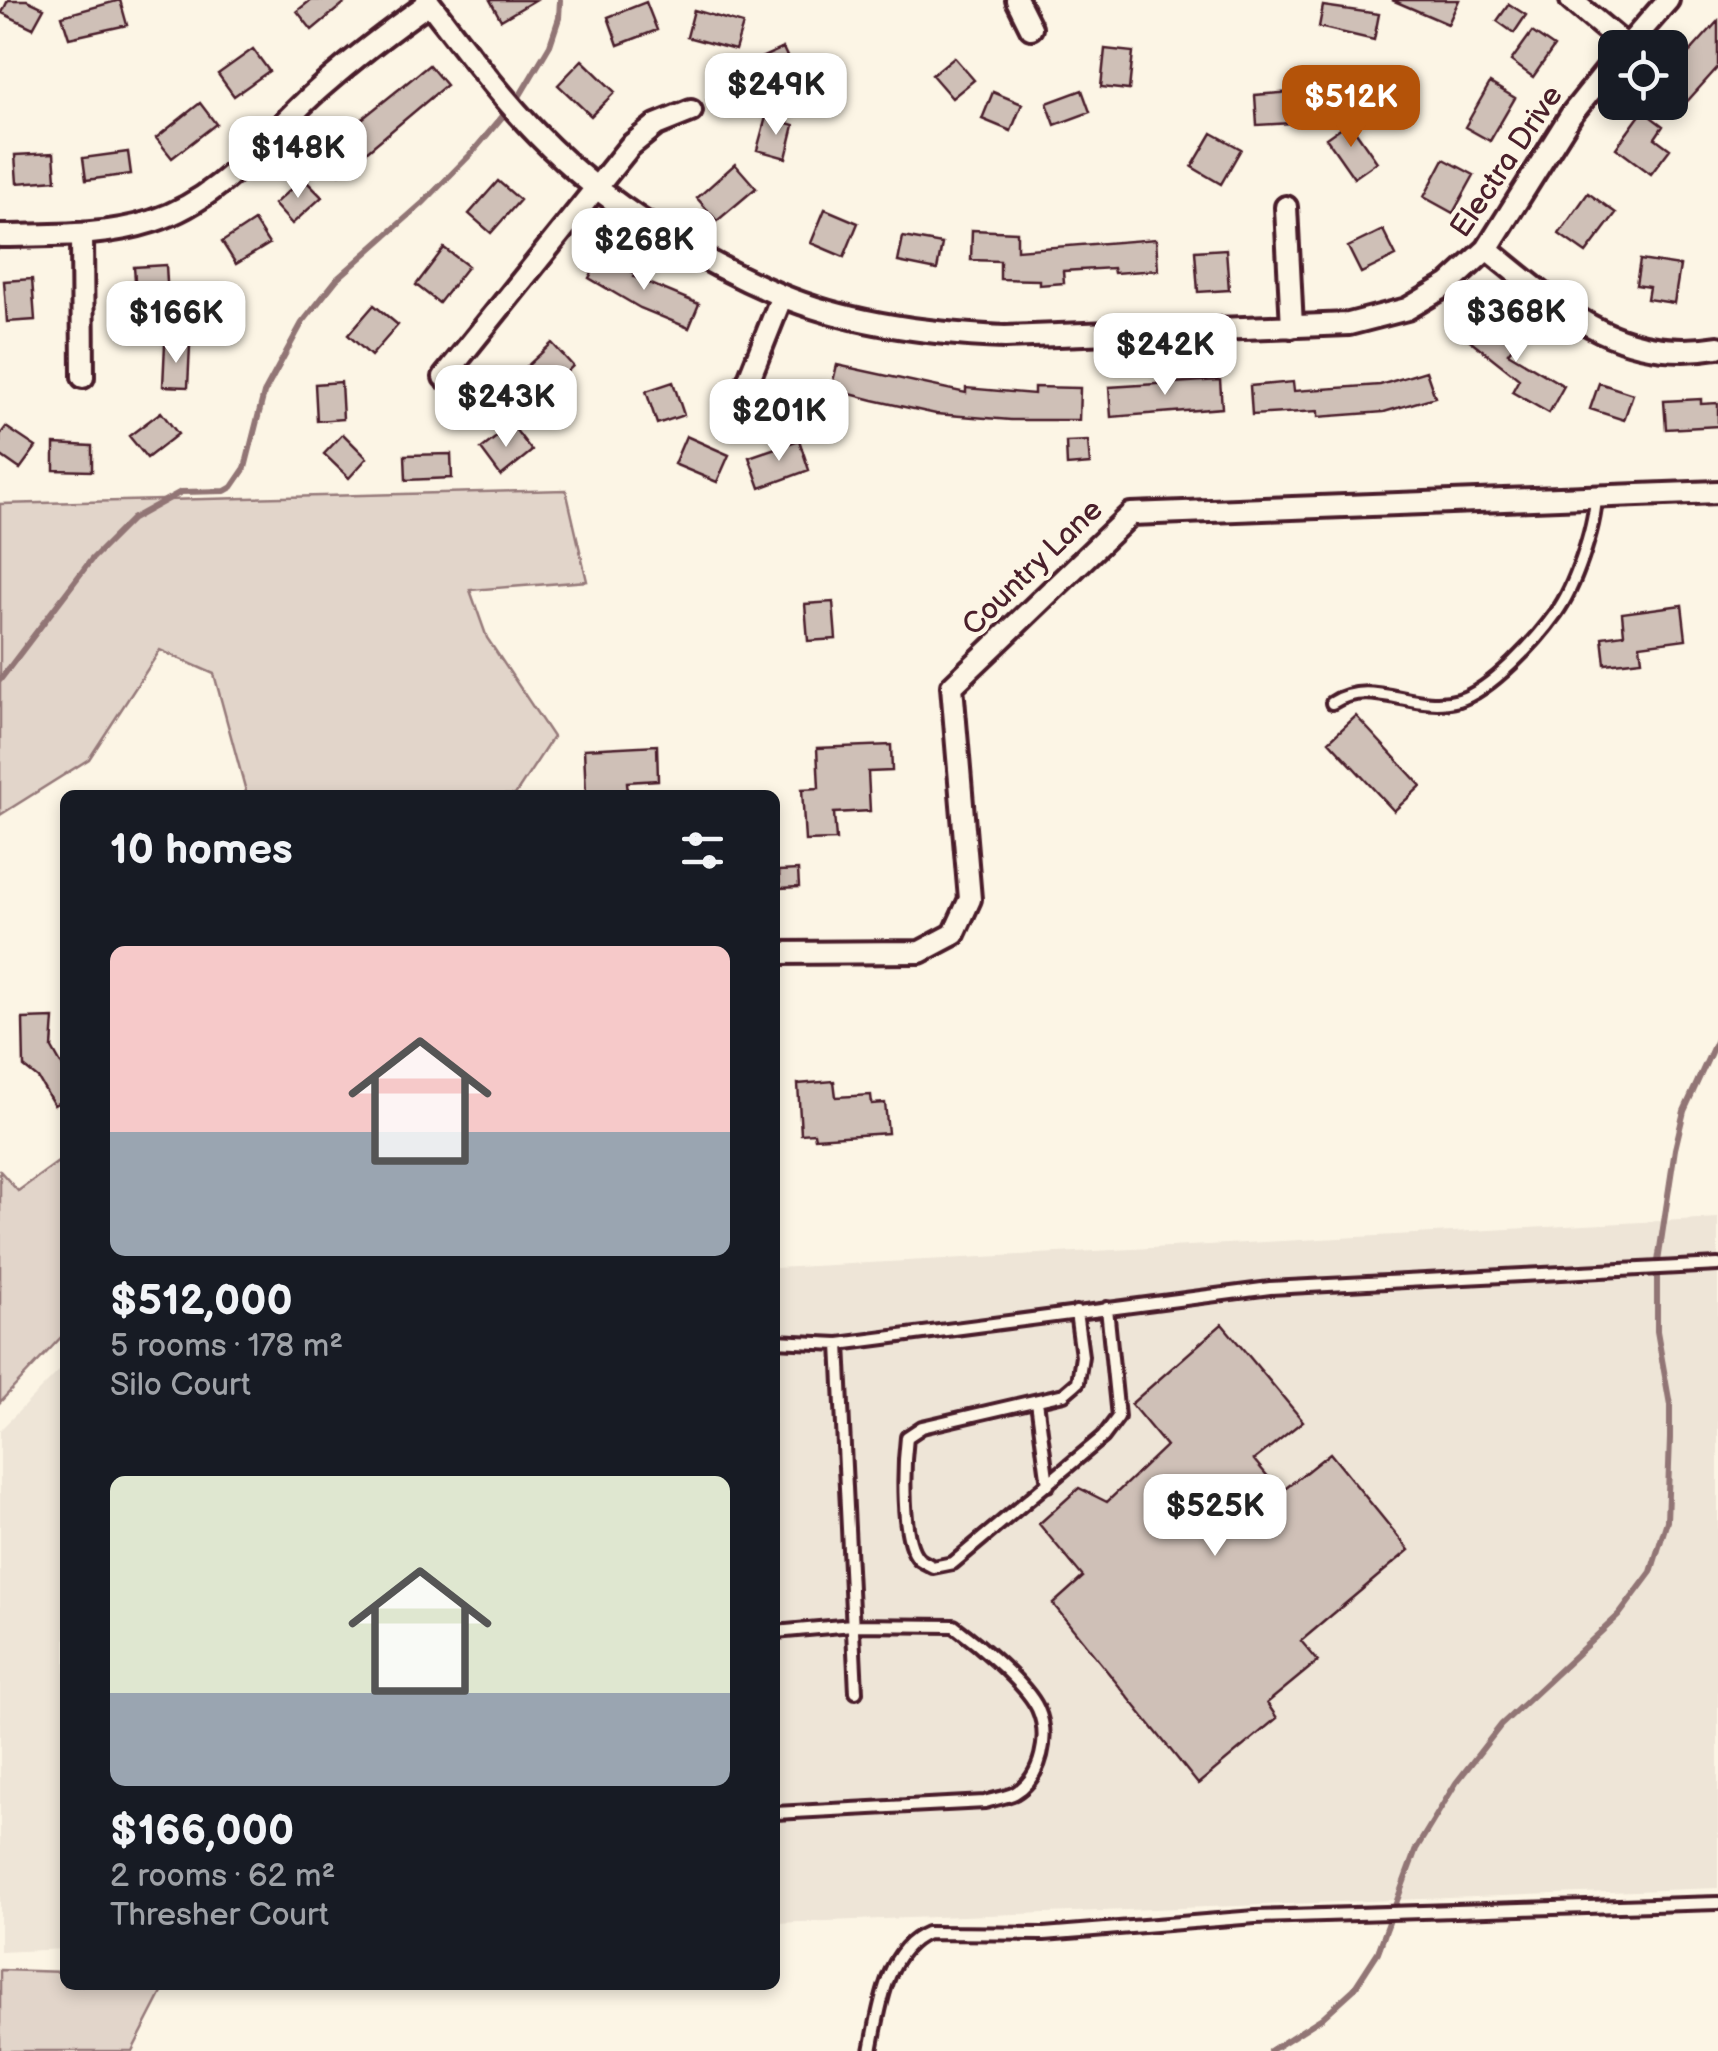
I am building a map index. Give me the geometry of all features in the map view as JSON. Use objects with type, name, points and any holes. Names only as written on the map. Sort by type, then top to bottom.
[{"type":"street","points":[[1017,0],[1031,28]]},
{"type":"street","points":[[1571,0],[1606,30]]},
{"type":"street","points":[[1641,30],[1668,0]]},
{"type":"street","points":[[0,236],[82,234],[151,222],[205,197],[236,172],[320,88],[428,2]]},
{"type":"street","name":"Electra Drive","points":[[428,2],[539,136],[596,187],[682,244],[782,296],[882,323],[966,336],[1005,338],[1349,324],[1407,309],[1449,284],[1487,249],[1571,114],[1598,81]]},
{"type":"street","points":[[444,377],[630,146],[656,125],[691,111]]},
{"type":"street","points":[[1286,207],[1292,327]]},
{"type":"street","points":[[82,234],[84,378]]},
{"type":"street","points":[[1487,249],[1558,306],[1602,334],[1650,348],[1718,347]]},
{"type":"street","points":[[746,389],[782,296]]},
{"type":"street","name":"Country Lane","points":[[780,953],[920,952],[954,934],[970,899],[952,686],[1130,514],[1718,492]]},
{"type":"lane","points":[[1332,703],[1345,694],[1362,691],[1419,704],[1458,700],[1499,674],[1557,612],[1594,522],[1596,498]]},
{"type":"lane","points":[[780,1341],[839,1344],[1270,1288],[1718,1265]]},
{"type":"lane","points":[[1076,1312],[1082,1356],[1078,1382],[1064,1394],[922,1426],[906,1437],[908,1537],[916,1557],[933,1567],[952,1563],[1103,1437],[1118,1417],[1107,1308]]},
{"type":"lane","points":[[839,1344],[856,1692]]},
{"type":"lane","points":[[1037,1400],[1048,1485]]},
{"type":"lane","points":[[780,1632],[852,1625],[954,1626],[1023,1688],[1038,1709],[1043,1737],[1038,1769],[1016,1792],[985,1802],[780,1812]]},
{"type":"lane","points":[[871,2051],[888,1980],[914,1938],[927,1934],[1044,1934],[1255,1917],[1718,1902]]},
{"type":"shaded area","points":[[566,490],[587,581],[470,590],[487,638],[553,737],[518,790],[246,790],[214,674],[160,650],[89,759],[0,815],[0,504]]},
{"type":"shaded area","points":[[60,1161],[60,1338],[0,1402],[0,1171],[18,1191]]},
{"type":"shaded area","points":[[1718,1218],[1718,1888],[780,1923],[780,1268]]},
{"type":"shaded area","points":[[60,1370],[60,1949],[0,1952],[0,1430]]},
{"type":"shaded area","points":[[0,1970],[60,1972],[60,1990],[163,1990],[132,2051],[0,2051]]},
{"type":"building","points":[[8,0],[27,0],[44,8],[33,28],[2,13]]},
{"type":"building","points":[[120,0],[127,25],[69,38],[62,16]]},
{"type":"building","points":[[311,0],[348,0],[312,30],[297,11]]},
{"type":"building","points":[[490,0],[535,0],[501,20]]},
{"type":"building","points":[[1392,0],[1459,0],[1448,24]]},
{"type":"building","points":[[646,2],[657,30],[618,45],[608,17]]},
{"type":"building","points":[[1509,4],[1526,15],[1514,33],[1497,21]]},
{"type":"building","points":[[1323,6],[1379,14],[1374,40],[1319,27]]},
{"type":"building","points":[[694,10],[743,24],[735,50],[687,37]]},
{"type":"building","points":[[1718,21],[1718,67],[1688,100],[1688,54]]},
{"type":"building","points":[[1532,32],[1554,47],[1533,77],[1511,61]]},
{"type":"building","points":[[783,48],[802,89],[773,102],[754,61]]},
{"type":"building","points":[[253,49],[269,71],[234,96],[218,74]]},
{"type":"building","points":[[1105,49],[1133,52],[1129,90],[1101,87]]},
{"type":"building","points":[[954,57],[974,80],[952,98],[932,75]]},
{"type":"building","points":[[582,60],[615,92],[591,116],[558,85]]},
{"type":"building","points":[[429,65],[446,85],[340,174],[322,151]]},
{"type":"building","points":[[1490,83],[1515,98],[1490,141],[1465,127]]},
{"type":"building","points":[[1082,90],[1090,112],[1055,125],[1047,103]]},
{"type":"building","points":[[1304,91],[1307,122],[1257,125],[1255,95]]},
{"type":"building","points":[[993,92],[1022,104],[1011,131],[982,119]]},
{"type":"building","points":[[200,103],[216,124],[172,158],[156,138]]},
{"type":"building","points":[[766,117],[794,125],[786,158],[757,150]]},
{"type":"building","points":[[1636,120],[1655,120],[1663,126],[1655,138],[1670,149],[1651,174],[1616,148]]},
{"type":"building","points":[[1349,122],[1377,162],[1354,178],[1326,138]]},
{"type":"building","points":[[1212,133],[1241,149],[1221,184],[1192,167]]},
{"type":"building","points":[[128,152],[131,174],[86,180],[83,158]]},
{"type":"building","points":[[54,153],[56,180],[17,183],[15,155]]},
{"type":"building","points":[[1444,159],[1474,175],[1453,213],[1424,197]]},
{"type":"building","points":[[735,164],[756,188],[717,221],[697,198]]},
{"type":"building","points":[[303,178],[322,197],[292,224],[274,204]]},
{"type":"building","points":[[498,181],[520,200],[491,233],[469,214]]},
{"type":"building","points":[[1588,193],[1616,213],[1586,253],[1559,234]]},
{"type":"building","points":[[825,209],[858,223],[844,257],[811,243]]},
{"type":"building","points":[[254,221],[269,244],[236,264],[222,242]]},
{"type":"building","points":[[972,230],[1017,232],[1017,250],[1156,239],[1158,270],[1063,271],[1064,283],[1039,285],[1039,280],[1000,279],[1000,261],[971,260]]},
{"type":"building","points":[[1383,230],[1396,256],[1361,273],[1348,247]]},
{"type":"building","points":[[903,237],[942,244],[937,270],[898,262]]},
{"type":"building","points":[[444,248],[468,266],[439,303],[416,285]]},
{"type":"building","points":[[1226,249],[1229,290],[1198,292],[1195,251]]},
{"type":"building","points":[[602,255],[636,274],[634,277],[699,304],[689,328],[640,308],[589,278]]},
{"type":"building","points":[[1640,260],[1680,266],[1674,303],[1647,299],[1649,287],[1636,285]]},
{"type":"building","points":[[166,265],[169,317],[138,319],[134,267]]},
{"type":"building","points":[[32,279],[35,320],[7,322],[4,281]]},
{"type":"building","points":[[374,305],[398,325],[371,356],[348,335]]},
{"type":"building","points":[[1484,315],[1518,340],[1508,353],[1564,386],[1549,413],[1512,392],[1519,379],[1466,337]]},
{"type":"building","points":[[552,343],[573,366],[532,405],[510,382]]},
{"type":"building","points":[[165,344],[190,345],[188,387],[163,386]]},
{"type":"building","points":[[837,365],[966,393],[966,388],[1034,394],[1034,387],[1080,388],[1079,420],[936,414],[873,400],[831,389]]},
{"type":"building","points":[[1426,371],[1435,397],[1384,412],[1318,417],[1318,411],[1252,415],[1250,386],[1293,382],[1294,391],[1380,385]]},
{"type":"building","points":[[1220,380],[1222,408],[1111,417],[1109,387]]},
{"type":"building","points":[[341,382],[343,419],[317,421],[315,384]]},
{"type":"building","points":[[673,382],[684,415],[657,424],[646,391]]},
{"type":"building","points":[[1599,383],[1633,394],[1624,420],[1590,409]]},
{"type":"building","points":[[1701,399],[1701,404],[1718,403],[1718,426],[1666,429],[1664,401]]},
{"type":"building","points":[[161,412],[178,434],[147,458],[129,436]]},
{"type":"building","points":[[512,425],[532,451],[501,476],[481,449]]},
{"type":"building","points":[[6,427],[36,447],[20,469],[0,455],[0,435]]},
{"type":"building","points":[[343,434],[367,458],[349,478],[324,454]]},
{"type":"building","points":[[686,436],[729,455],[717,482],[674,464]]},
{"type":"building","points":[[799,440],[809,470],[760,488],[749,457]]},
{"type":"building","points":[[1088,441],[1090,464],[1067,466],[1066,442]]},
{"type":"building","points":[[54,444],[92,446],[92,471],[54,470]]},
{"type":"building","points":[[451,454],[452,478],[406,480],[405,455]]},
{"type":"building","points":[[833,602],[836,639],[808,641],[805,604]]},
{"type":"building","points":[[1682,605],[1686,639],[1640,645],[1642,660],[1605,664],[1602,637],[1624,634],[1622,613]]},
{"type":"building","points":[[1356,716],[1421,786],[1394,811],[1329,741]]},
{"type":"building","points":[[657,745],[658,780],[627,782],[628,790],[586,790],[584,749]]},
{"type":"building","points":[[891,745],[892,771],[868,772],[870,811],[834,813],[836,840],[805,841],[802,789],[819,788],[817,748]]},
{"type":"building","points":[[798,870],[799,887],[780,888],[780,871]]},
{"type":"building","points":[[54,1018],[52,1048],[60,1062],[60,1102],[54,1105],[38,1078],[24,1067],[23,1019]]},
{"type":"building","points":[[834,1081],[836,1097],[871,1095],[872,1104],[885,1103],[888,1133],[815,1138],[814,1133],[801,1134],[798,1084]]},
{"type":"building","points":[[1222,1324],[1303,1421],[1254,1460],[1281,1492],[1330,1453],[1409,1550],[1301,1641],[1318,1661],[1267,1703],[1277,1718],[1198,1784],[1053,1604],[1083,1577],[1039,1524],[1079,1488],[1107,1502],[1166,1446],[1131,1404]]},
{"type":"waterway","points":[[0,680],[91,560],[132,519],[181,492],[225,491],[232,487],[245,468],[264,393],[302,323],[337,279],[424,202],[519,97],[550,45],[560,0]]},
{"type":"waterway","points":[[1270,2051],[1322,2018],[1354,1989],[1378,1952],[1416,1849],[1456,1783],[1501,1725],[1619,1615],[1651,1572],[1667,1521],[1670,1438],[1670,1405],[1657,1331],[1657,1268],[1684,1111],[1718,1037]]}]
